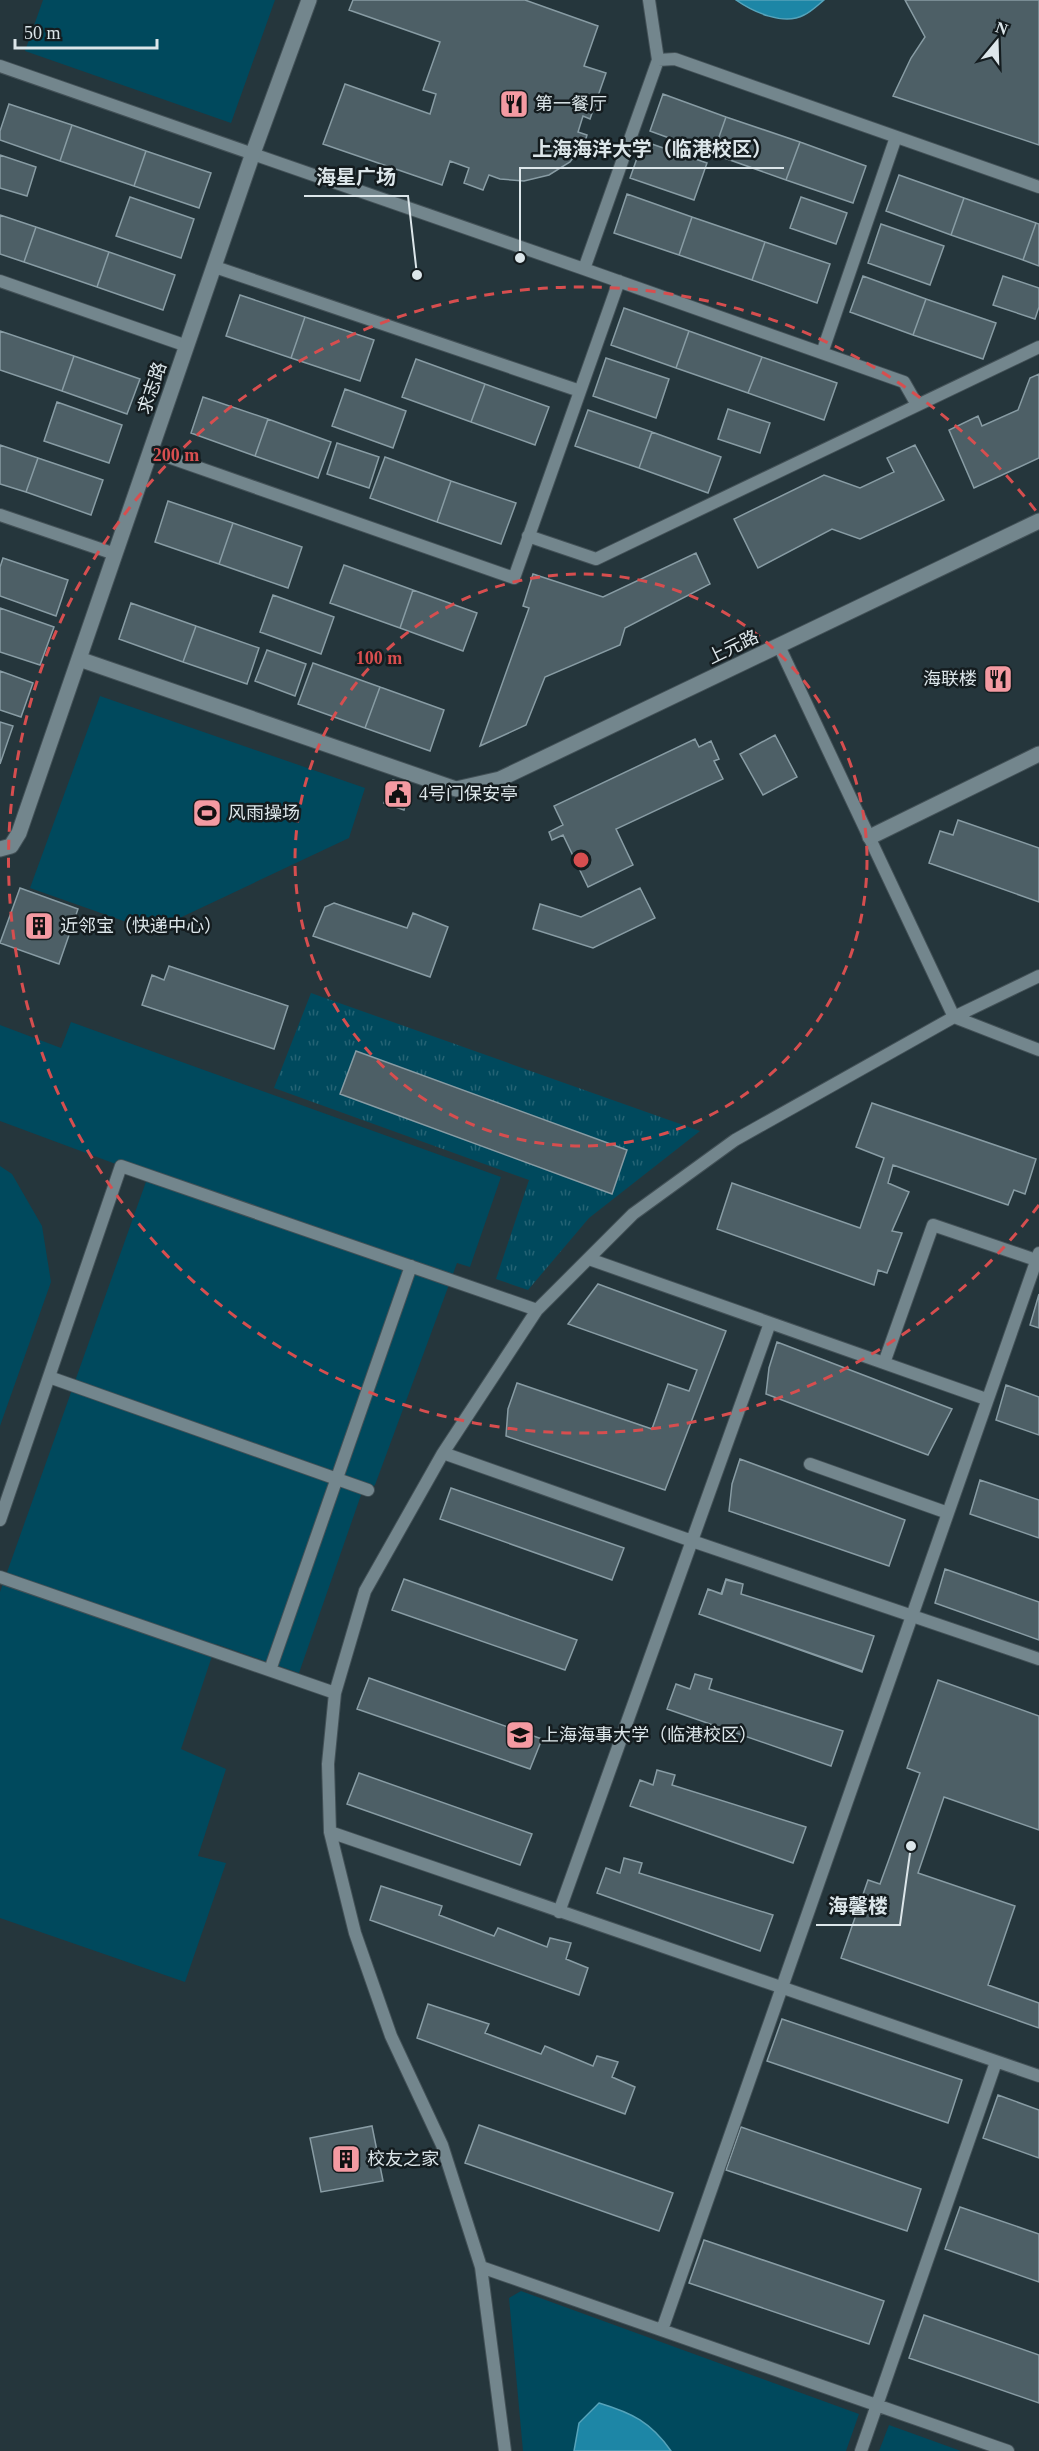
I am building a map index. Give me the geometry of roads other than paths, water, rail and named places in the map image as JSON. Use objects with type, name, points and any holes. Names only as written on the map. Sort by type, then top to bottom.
[{"type":"street","name":"求志路","points":[[0,849],[11,846],[19,833],[253,153],[309,0]]},
{"type":"street","name":"上元路","points":[[80,659],[456,789],[500,780],[1039,521]]},
{"type":"street","points":[[870,837],[1039,754]]},
{"type":"lane","points":[[584,269],[658,60],[649,0]]},
{"type":"lane","points":[[658,60],[675,60],[1039,187]]},
{"type":"lane","points":[[0,66],[904,382],[916,403]]},
{"type":"lane","points":[[822,353],[896,137]]},
{"type":"lane","points":[[215,267],[580,391]]},
{"type":"lane","points":[[0,281],[187,346]]},
{"type":"lane","points":[[151,451],[514,578],[619,281]]},
{"type":"lane","points":[[528,536],[596,558],[1039,346]]},
{"type":"lane","points":[[0,515],[115,554]]},
{"type":"lane","points":[[779,646],[954,1017],[1039,1050]]},
{"type":"lane","points":[[505,2451],[481,2267],[442,2145],[391,2036],[355,1933],[330,1832],[328,1764],[335,1693],[365,1592],[442,1453],[537,1310],[633,1214],[735,1140],[954,1017],[1039,976]]},
{"type":"lane","points":[[0,1520],[121,1166],[537,1310]]},
{"type":"lane","points":[[662,2330],[986,1399],[1038,1258],[933,1225],[884,1363]]},
{"type":"lane","points":[[590,1259],[986,1399]]},
{"type":"lane","points":[[270,1670],[411,1266]]},
{"type":"lane","points":[[559,1912],[770,1323]]},
{"type":"lane","points":[[49,1377],[368,1490]]},
{"type":"lane","points":[[442,1453],[692,1542],[1039,1659]]},
{"type":"lane","points":[[810,1464],[948,1512]]},
{"type":"lane","points":[[0,1577],[335,1693]]},
{"type":"lane","points":[[330,1832],[1039,2076]]},
{"type":"lane","points":[[861,2451],[996,2062]]},
{"type":"lane","points":[[481,2267],[1008,2451]]},
{"type":"place","name":"第一餐厅","points":[[514,104]]},
{"type":"place","name":"上海海洋大学（临港校区）","points":[[520,258]]},
{"type":"place","name":"海星广场","points":[[417,275]]},
{"type":"place","name":"海联楼","points":[[998,679]]},
{"type":"place","name":"4号门保安亭","points":[[398,794]]},
{"type":"place","name":"风雨操场","points":[[207,813]]},
{"type":"place","name":"近邻宝（快递中心）","points":[[39,926]]},
{"type":"place","name":"上海海事大学（临港校区）","points":[[520,1735]]},
{"type":"place","name":"海馨楼","points":[[911,1846]]},
{"type":"place","name":"校友之家","points":[[346,2159]]}]
